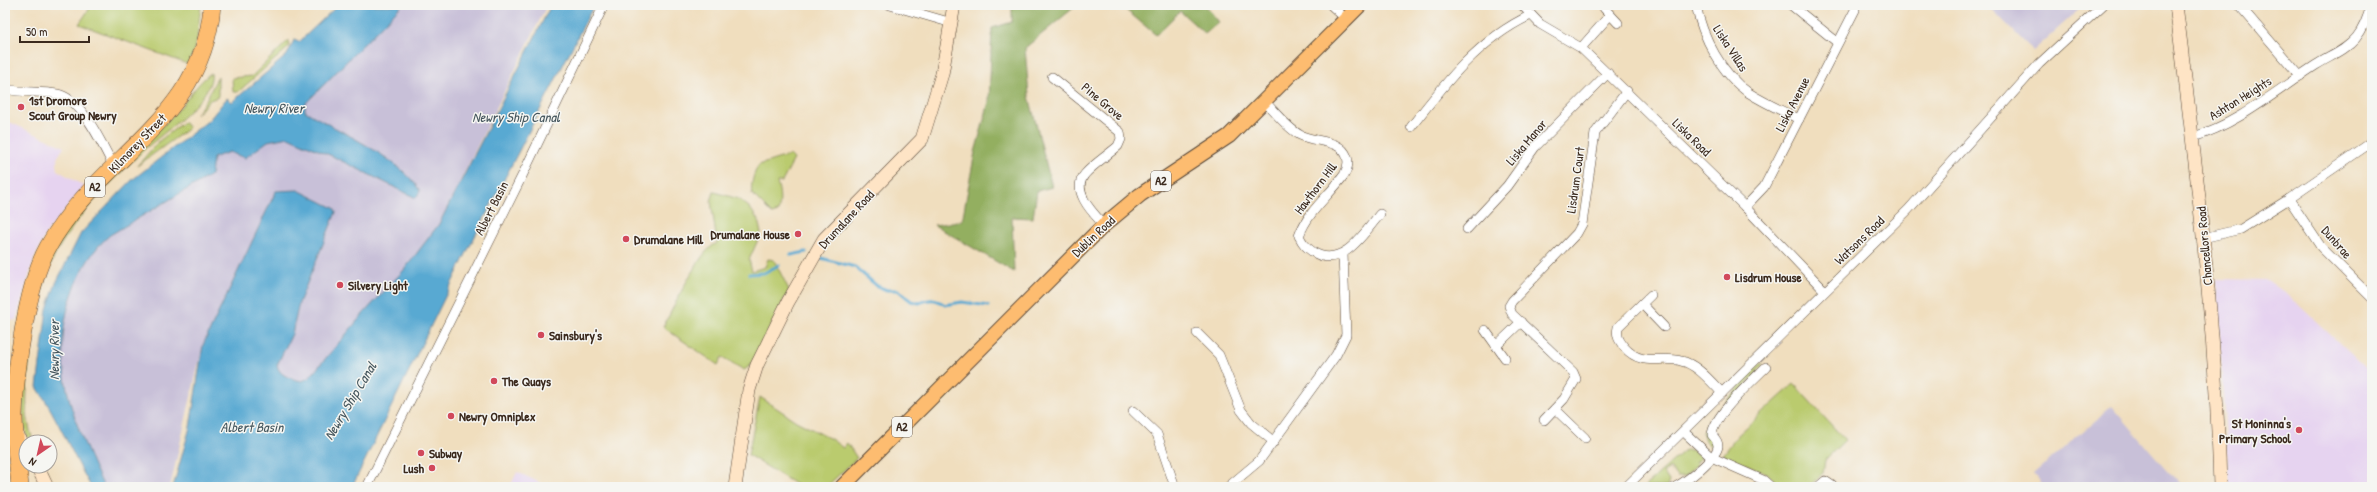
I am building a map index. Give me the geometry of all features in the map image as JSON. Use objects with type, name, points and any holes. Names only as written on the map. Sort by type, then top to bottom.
[{"type":"highway","name":"Kilmorey Street","points":[[20,487],[11,388],[27,308],[47,248],[75,209],[173,106],[187,86],[204,48],[212,5]]},
{"type":"main road","name":"Drumalane Road","points":[[735,487],[749,395],[757,365],[788,302],[824,238],[922,139],[942,74],[954,5]]},
{"type":"main road","name":"Dublin Road","points":[[842,487],[1104,226],[1140,195],[1229,136],[1265,102],[1360,5]]},
{"type":"main road","name":"Chancellors Road","points":[[2176,5],[2203,238],[2218,407],[2220,487]]},
{"type":"main road","points":[[15,432],[18,436]]},
{"type":"main road","points":[[40,474],[47,487]]},
{"type":"street","name":"Albert Basin","points":[[367,487],[523,174],[604,5]]},
{"type":"street","points":[[890,5],[952,23]]},
{"type":"street","points":[[1331,5],[1346,20]]},
{"type":"street","name":"Liska Road","points":[[1522,5],[1540,24],[1581,48],[1608,73],[1745,207],[1824,290]]},
{"type":"street","name":"Liska Villas","points":[[1696,5],[1702,28],[1721,62],[1738,84],[1749,93],[1799,119]]},
{"type":"street","points":[[1791,5],[1837,42]]},
{"type":"street","name":"Watsons Road","points":[[1626,487],[1684,432],[1824,290],[1908,210],[2039,64],[2103,5]]},
{"type":"street","points":[[2239,5],[2300,76]]},
{"type":"street","name":"Ashton Heights","points":[[2192,137],[2225,125],[2300,76],[2341,52],[2356,38],[2368,19],[2370,5]]},
{"type":"street","points":[[1604,8],[1618,23]]},
{"type":"street","name":"Liska Avenue","points":[[1745,207],[1764,187],[1837,42],[1856,10]]},
{"type":"street","points":[[1411,127],[1454,73],[1494,37],[1513,24],[1531,15]]},
{"type":"street","points":[[1581,48],[1610,15]]},
{"type":"street","name":"Liska Manor","points":[[1466,229],[1507,186],[1535,147],[1608,73]]},
{"type":"street","name":"Pine Grove","points":[[1052,77],[1120,132],[1121,139],[1118,146],[1084,175],[1082,183],[1082,194],[1087,208],[1104,226]]},
{"type":"street","points":[[5,89],[59,94],[69,101],[92,125],[114,167]]},
{"type":"street","name":"Lisdrum Court","points":[[1544,420],[1564,399],[1576,379],[1573,372],[1512,314],[1509,306],[1512,300],[1577,233],[1582,224],[1595,133],[1626,91]]},
{"type":"street","name":"Hawthorn Hill","points":[[1265,102],[1299,135],[1318,142],[1337,145],[1344,150],[1348,162],[1345,173],[1304,222],[1299,236],[1303,245],[1318,255],[1333,257],[1343,254]]},
{"type":"street","points":[[2203,238],[2241,229],[2289,199],[2372,142]]},
{"type":"street","name":"Dunbrae","points":[[2289,199],[2321,247],[2372,298]]},
{"type":"street","points":[[1228,487],[1259,462],[1336,355],[1346,335],[1343,254],[1357,242],[1380,214]]},
{"type":"street","points":[[1651,295],[1618,328],[1618,339],[1628,350],[1644,360],[1682,361],[1700,372],[1722,393]]},
{"type":"street","points":[[1642,304],[1664,327]]},
{"type":"street","points":[[1496,346],[1521,322]]},
{"type":"street","points":[[1485,330],[1505,358]]},
{"type":"street","points":[[1197,333],[1218,355],[1241,410],[1252,423],[1274,442]]},
{"type":"street","points":[[1676,487],[1712,457],[1718,448],[1718,443],[1712,435],[1714,426],[1737,397],[1766,367]]},
{"type":"street","points":[[1555,409],[1585,438]]},
{"type":"street","points":[[1133,411],[1157,434],[1174,487]]},
{"type":"street","points":[[1684,432],[1712,457],[1763,480],[1771,487]]},
{"type":"street","points":[[1818,487],[1825,481],[1834,487]]},
{"type":"shaded area","points":[[394,5],[547,5],[439,224],[404,270],[364,313],[309,378],[302,381],[283,375],[278,370],[277,365],[292,334],[299,303],[322,243],[276,191],[203,345],[170,487],[104,487],[64,402],[58,315],[88,245]]},
{"type":"shaded area","points":[[1988,5],[2084,5],[2033,51]]},
{"type":"shaded area","points":[[5,120],[64,147],[57,158],[57,170],[84,186],[45,235],[34,259],[16,320],[5,321]]},
{"type":"shaded area","name":"St Moninna's Primary School","points":[[2216,279],[2267,280],[2287,294],[2372,374],[2372,487],[2229,487]]},
{"type":"shaded area","points":[[2112,406],[2183,487],[2045,487],[2034,474]]},
{"type":"shaded area","points":[[517,472],[549,487],[510,487]]},
{"type":"green space","points":[[92,5],[201,5],[194,52],[187,64],[79,24]]},
{"type":"green space","points":[[1012,5],[1077,5],[1025,48],[1029,96],[1052,187],[1037,191],[1033,218],[1012,217],[1014,272],[934,225],[962,221],[975,152],[989,102],[992,28],[1012,22]]},
{"type":"green space","points":[[1120,5],[1205,5],[1219,22],[1205,34],[1180,11],[1156,35]]},
{"type":"green space","points":[[289,40],[289,47],[238,92],[233,92],[232,78],[252,76]]},
{"type":"green space","points":[[211,73],[210,82],[197,103],[146,148],[86,209],[57,251],[41,291],[32,334],[27,392],[28,423],[32,434],[27,434],[24,425],[22,402],[23,376],[27,348],[38,293],[45,270],[57,243],[70,224],[93,197],[180,108]]},
{"type":"green space","points":[[218,76],[218,97],[210,100],[196,115],[206,100]]},
{"type":"green space","points":[[184,122],[189,128],[137,166],[159,141]]},
{"type":"green space","points":[[790,155],[794,159],[782,182],[777,182],[780,197],[778,212],[772,214],[752,194],[754,175],[759,165]]},
{"type":"green space","points":[[714,192],[739,199],[750,208],[758,220],[761,233],[749,260],[752,271],[765,267],[768,259],[774,260],[789,290],[750,366],[744,370],[722,357],[718,365],[663,327],[694,268],[710,248],[717,243],[711,201]]},
{"type":"green space","points":[[1761,363],[1763,365],[1710,427],[1708,434],[1714,444],[1712,447],[1705,441],[1702,432],[1738,387]]},
{"type":"green space","points":[[1794,384],[1845,440],[1825,460],[1823,473],[1808,487],[1781,487],[1767,473],[1723,455],[1738,435]]},
{"type":"green space","points":[[760,397],[796,421],[831,439],[843,448],[847,443],[857,458],[826,487],[800,487],[748,455]]},
{"type":"green space","points":[[1685,450],[1692,450],[1701,457],[1695,463],[1697,465],[1684,477],[1677,477],[1670,468],[1663,472],[1669,481],[1667,487],[1644,487]]},
{"type":"water","name":"Newry River","points":[[338,5],[402,5],[305,104],[305,111],[384,156],[399,167],[420,191],[416,198],[332,156],[288,137],[268,141],[245,158],[229,152],[213,158],[211,175],[104,240],[98,246],[81,272],[67,313],[63,339],[63,364],[67,389],[82,438],[104,487],[91,487],[52,411],[37,387],[47,309],[56,283],[81,233],[132,180],[209,120],[227,98],[232,102],[287,55],[294,40],[299,42]]},
{"type":"water","name":"Albert Basin","points":[[551,5],[594,5],[470,246],[352,487],[173,487],[190,427],[203,345],[276,191],[298,190],[334,208],[336,212],[299,303],[292,334],[277,365],[280,372],[283,374],[290,378],[302,381],[309,378],[364,313],[404,270],[439,224]]},
{"type":"waterway","points":[[791,255],[806,252]]},
{"type":"waterway","points":[[821,258],[855,267],[877,286],[887,290],[898,290],[911,301],[919,303],[932,300],[938,301],[945,305],[962,302],[988,306]]},
{"type":"waterway","points":[[749,274],[764,273],[779,265]]},
{"type":"place","name":"1st Dromore Scout Group Newry","points":[[21,107]]},
{"type":"place","name":"Drumalane House","points":[[798,234]]},
{"type":"place","name":"Drumalane Mill","points":[[626,239]]},
{"type":"place","name":"Lisdrum House","points":[[1727,277]]},
{"type":"place","name":"Silvery Light","points":[[340,285]]},
{"type":"place","name":"Sainsbury's","points":[[541,335]]},
{"type":"place","name":"The Quays","points":[[494,381]]},
{"type":"place","name":"Newry Omniplex","points":[[451,416]]},
{"type":"place","name":"St Moninna's Primary School","points":[[2299,430]]},
{"type":"place","name":"Subway","points":[[421,453]]},
{"type":"place","name":"Lush","points":[[432,468]]},
{"type":"water label","name":"Newry Ship Canal","points":[[516,117]]},
{"type":"water label","name":"Newry Ship Canal","points":[[350,401]]}]
